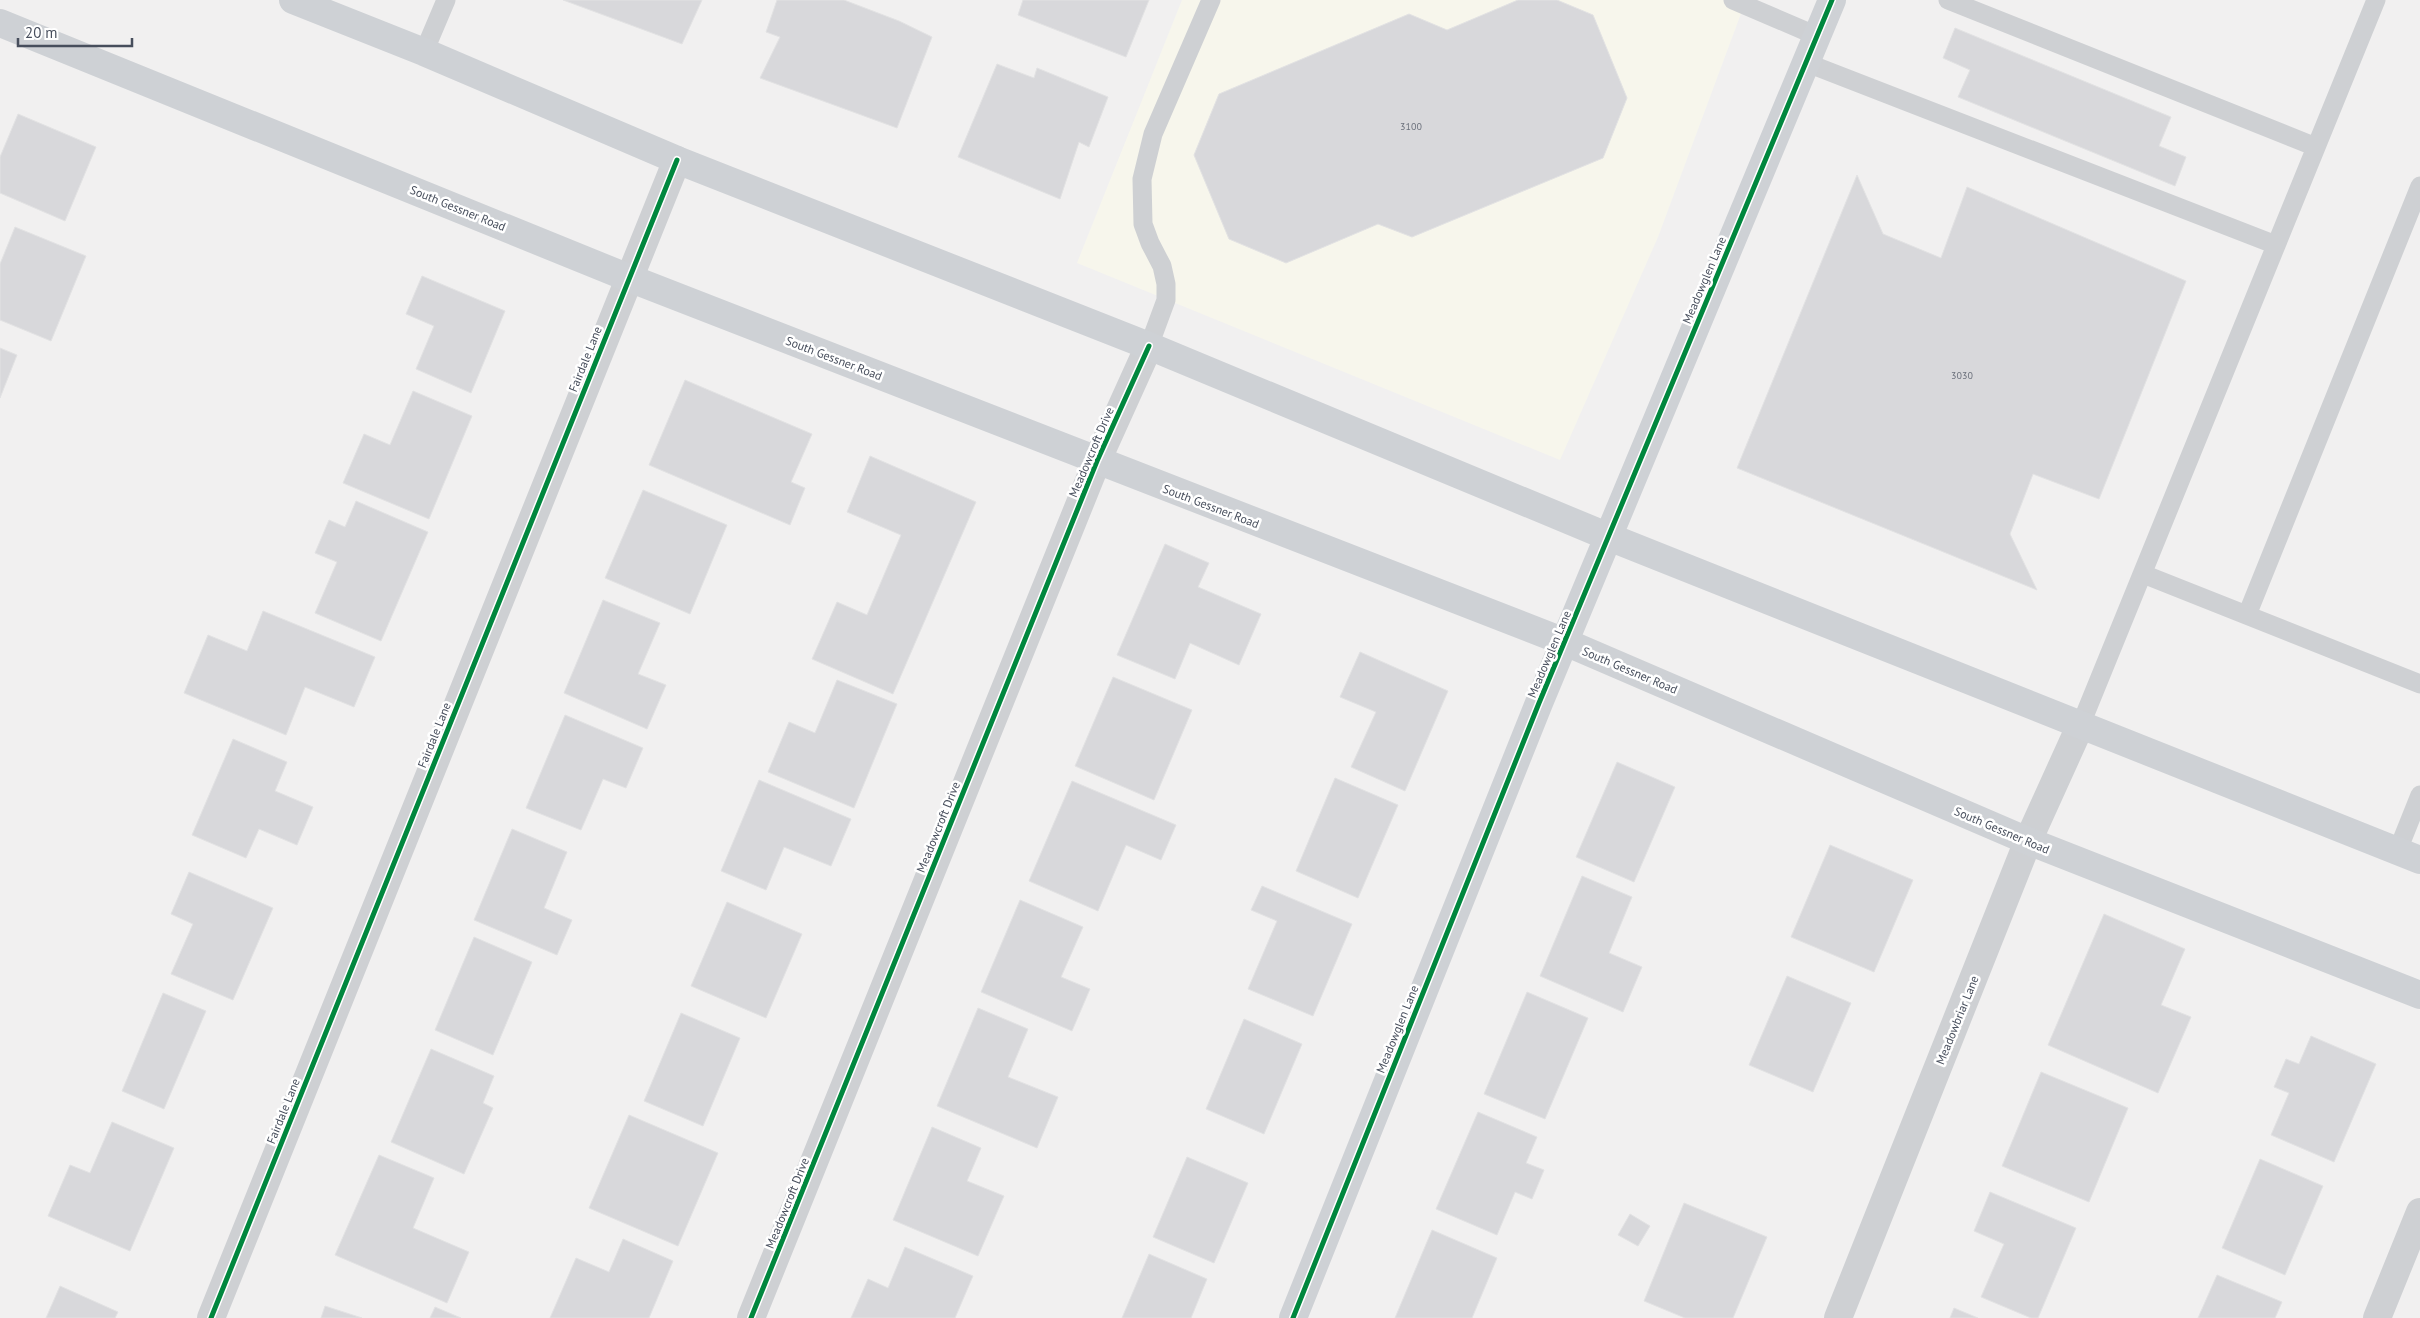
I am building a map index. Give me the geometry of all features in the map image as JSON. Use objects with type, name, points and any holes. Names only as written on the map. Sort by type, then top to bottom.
[{"type":"main road","points":[[293,0],[424,52],[677,160],[1149,346],[1609,537],[2409,855]]},
{"type":"main road","name":"Meadowglen Lane","points":[[1293,1318],[1565,642],[1832,0]]},
{"type":"main road","name":"South Gessner Road","points":[[0,23],[629,278],[1565,642],[2028,841],[2420,995]]},
{"type":"street","name":"Fairdale Lane","points":[[211,1318],[677,160]]},
{"type":"street","name":"Meadowcroft Drive","points":[[751,1318],[1097,461],[1149,346]]},
{"type":"street","name":"Meadowbriar Lane","points":[[1838,1318],[2028,841],[2081,724]]},
{"type":"street","points":[[2377,1318],[2420,1212]]},
{"type":"lane","points":[[424,52],[446,0]]},
{"type":"lane","points":[[1149,346],[1166,300],[1166,284],[1162,266],[1143,224],[1142,179],[1153,134],[1211,0]]},
{"type":"lane","points":[[1732,0],[1817,36]]},
{"type":"lane","points":[[1948,0],[2316,147]]},
{"type":"lane","points":[[2081,724],[2376,0]]},
{"type":"lane","points":[[1807,62],[2276,244]]},
{"type":"lane","points":[[2247,615],[2420,186]]},
{"type":"lane","points":[[2143,574],[2420,684]]},
{"type":"lane","points":[[2409,855],[2420,795]]},
{"type":"shaded area","points":[[1182,0],[1746,0],[1658,237],[1560,460],[1077,263]]},
{"type":"building","points":[[563,0],[702,0],[682,44]]},
{"type":"building","points":[[777,0],[844,0],[899,21],[932,37],[897,128],[760,78],[780,37],[766,32]]},
{"type":"building","points":[[1023,0],[1149,0],[1126,57],[1018,15]]},
{"type":"building","points":[[1518,0],[1557,0],[1593,15],[1627,98],[1603,158],[1412,237],[1378,224],[1286,263],[1229,239],[1194,155],[1219,94],[1409,14],[1447,30]]},
{"type":"building","points":[[1955,28],[2171,117],[2159,146],[2186,157],[2175,186],[1958,97],[1970,70],[1943,58]]},
{"type":"building","points":[[997,64],[1034,78],[1037,68],[1108,97],[1089,147],[1079,142],[1060,199],[958,157]]},
{"type":"building","points":[[18,114],[96,147],[65,221],[0,193],[0,157]]},
{"type":"building","points":[[1857,175],[1883,234],[1941,258],[1967,187],[2186,281],[2099,499],[2033,474],[2010,534],[2037,590],[1737,468]]},
{"type":"building","points":[[15,227],[86,256],[51,341],[0,320],[0,264]]},
{"type":"building","points":[[422,276],[505,311],[471,393],[416,369],[434,326],[406,314]]},
{"type":"building","points":[[0,348],[17,355],[0,398]]},
{"type":"building","points":[[685,380],[812,434],[791,482],[805,488],[790,525],[649,465]]},
{"type":"building","points":[[413,391],[472,416],[429,519],[343,483],[364,434],[390,445]]},
{"type":"building","points":[[870,456],[976,502],[893,694],[812,659],[837,602],[867,615],[901,535],[847,512]]},
{"type":"building","points":[[643,490],[727,525],[690,614],[605,578]]},
{"type":"building","points":[[356,501],[428,532],[381,641],[315,613],[337,562],[315,553],[329,520],[345,527]]},
{"type":"building","points":[[1165,544],[1209,563],[1198,587],[1261,614],[1239,665],[1190,643],[1175,679],[1117,655]]},
{"type":"building","points":[[603,600],[660,623],[638,674],[666,685],[647,729],[564,693]]},
{"type":"building","points":[[263,611],[375,657],[354,707],[305,687],[286,735],[184,693],[208,635],[247,651]]},
{"type":"building","points":[[1360,652],[1448,691],[1405,791],[1351,767],[1376,712],[1340,697]]},
{"type":"building","points":[[1113,677],[1192,710],[1154,800],[1075,766]]},
{"type":"building","points":[[837,680],[897,704],[854,808],[768,772],[789,722],[815,733]]},
{"type":"building","points":[[565,715],[643,748],[626,788],[603,779],[581,830],[526,808]]},
{"type":"building","points":[[233,739],[287,762],[275,791],[313,807],[297,845],[259,829],[246,858],[192,835]]},
{"type":"building","points":[[1617,762],[1675,787],[1634,882],[1576,857]]},
{"type":"building","points":[[1335,778],[1398,805],[1358,898],[1296,871]]},
{"type":"building","points":[[759,780],[851,819],[831,866],[784,847],[766,890],[721,871]]},
{"type":"building","points":[[1072,781],[1176,825],[1161,860],[1126,845],[1098,911],[1029,881]]},
{"type":"building","points":[[512,829],[567,852],[544,908],[572,920],[557,955],[474,920]]},
{"type":"building","points":[[1830,845],[1913,880],[1874,972],[1791,937]]},
{"type":"building","points":[[189,872],[273,908],[233,1000],[171,974],[193,924],[171,914]]},
{"type":"building","points":[[1582,876],[1632,897],[1609,953],[1642,967],[1623,1012],[1540,976]]},
{"type":"building","points":[[1262,886],[1352,924],[1313,1016],[1248,989],[1277,921],[1251,910]]},
{"type":"building","points":[[1020,900],[1083,927],[1061,977],[1090,989],[1072,1031],[981,992]]},
{"type":"building","points":[[727,902],[802,934],[766,1018],[691,986]]},
{"type":"building","points":[[2104,914],[2185,949],[2161,1005],[2191,1017],[2158,1093],[2048,1045]]},
{"type":"building","points":[[474,937],[532,962],[493,1055],[435,1030]]},
{"type":"building","points":[[1787,976],[1851,1003],[1813,1092],[1749,1065]]},
{"type":"building","points":[[1527,992],[1588,1018],[1545,1119],[1484,1094]]},
{"type":"building","points":[[163,993],[206,1011],[164,1109],[122,1091]]},
{"type":"building","points":[[978,1008],[1028,1029],[1008,1077],[1058,1097],[1037,1148],[937,1106]]},
{"type":"building","points":[[681,1013],[740,1038],[703,1126],[644,1101]]},
{"type":"building","points":[[1244,1019],[1302,1044],[1264,1134],[1206,1109]]},
{"type":"building","points":[[2311,1036],[2376,1064],[2334,1162],[2271,1135],[2289,1093],[2274,1087],[2286,1059],[2299,1064]]},
{"type":"building","points":[[431,1049],[494,1076],[483,1103],[493,1108],[464,1174],[391,1142]]},
{"type":"building","points":[[2041,1072],[2128,1108],[2089,1202],[2002,1166]]},
{"type":"building","points":[[1478,1112],[1537,1137],[1526,1163],[1544,1170],[1532,1199],[1515,1192],[1497,1235],[1436,1209]]},
{"type":"building","points":[[629,1115],[718,1153],[678,1246],[589,1208]]},
{"type":"building","points":[[112,1122],[174,1148],[130,1251],[48,1216],[70,1165],[90,1173]]},
{"type":"building","points":[[932,1127],[981,1148],[967,1181],[1004,1196],[978,1256],[893,1220]]},
{"type":"building","points":[[379,1155],[434,1178],[413,1228],[469,1252],[447,1303],[335,1255]]},
{"type":"building","points":[[1187,1157],[1248,1183],[1214,1263],[1153,1237]]},
{"type":"building","points":[[2260,1159],[2323,1186],[2285,1275],[2222,1248]]},
{"type":"building","points":[[1990,1192],[2076,1228],[2038,1318],[2031,1318],[1981,1297],[2004,1244],[1974,1231]]},
{"type":"building","points":[[1684,1203],[1767,1237],[1733,1318],[1685,1318],[1644,1301]]},
{"type":"building","points":[[1630,1214],[1650,1226],[1638,1246],[1618,1235]]},
{"type":"building","points":[[1432,1230],[1497,1258],[1472,1318],[1395,1318]]},
{"type":"building","points":[[623,1239],[673,1261],[649,1318],[550,1318],[576,1258],[609,1272]]},
{"type":"building","points":[[905,1247],[973,1276],[955,1318],[851,1318],[868,1279],[888,1288]]},
{"type":"building","points":[[1149,1254],[1207,1279],[1191,1318],[1122,1318]]},
{"type":"building","points":[[2217,1275],[2282,1302],[2275,1318],[2198,1318]]},
{"type":"building","points":[[60,1286],[118,1312],[115,1318],[46,1318]]},
{"type":"building","points":[[325,1306],[362,1318],[321,1318]]},
{"type":"building","points":[[435,1307],[461,1318],[430,1318]]},
{"type":"building","points":[[1954,1308],[1978,1318],[1950,1318]]},
{"type":"cycle path","points":[[1293,1318],[1539,703],[1832,0]]},
{"type":"cycle path","points":[[211,1318],[677,160]]},
{"type":"cycle path","points":[[751,1318],[1097,461],[1149,346]]}]
